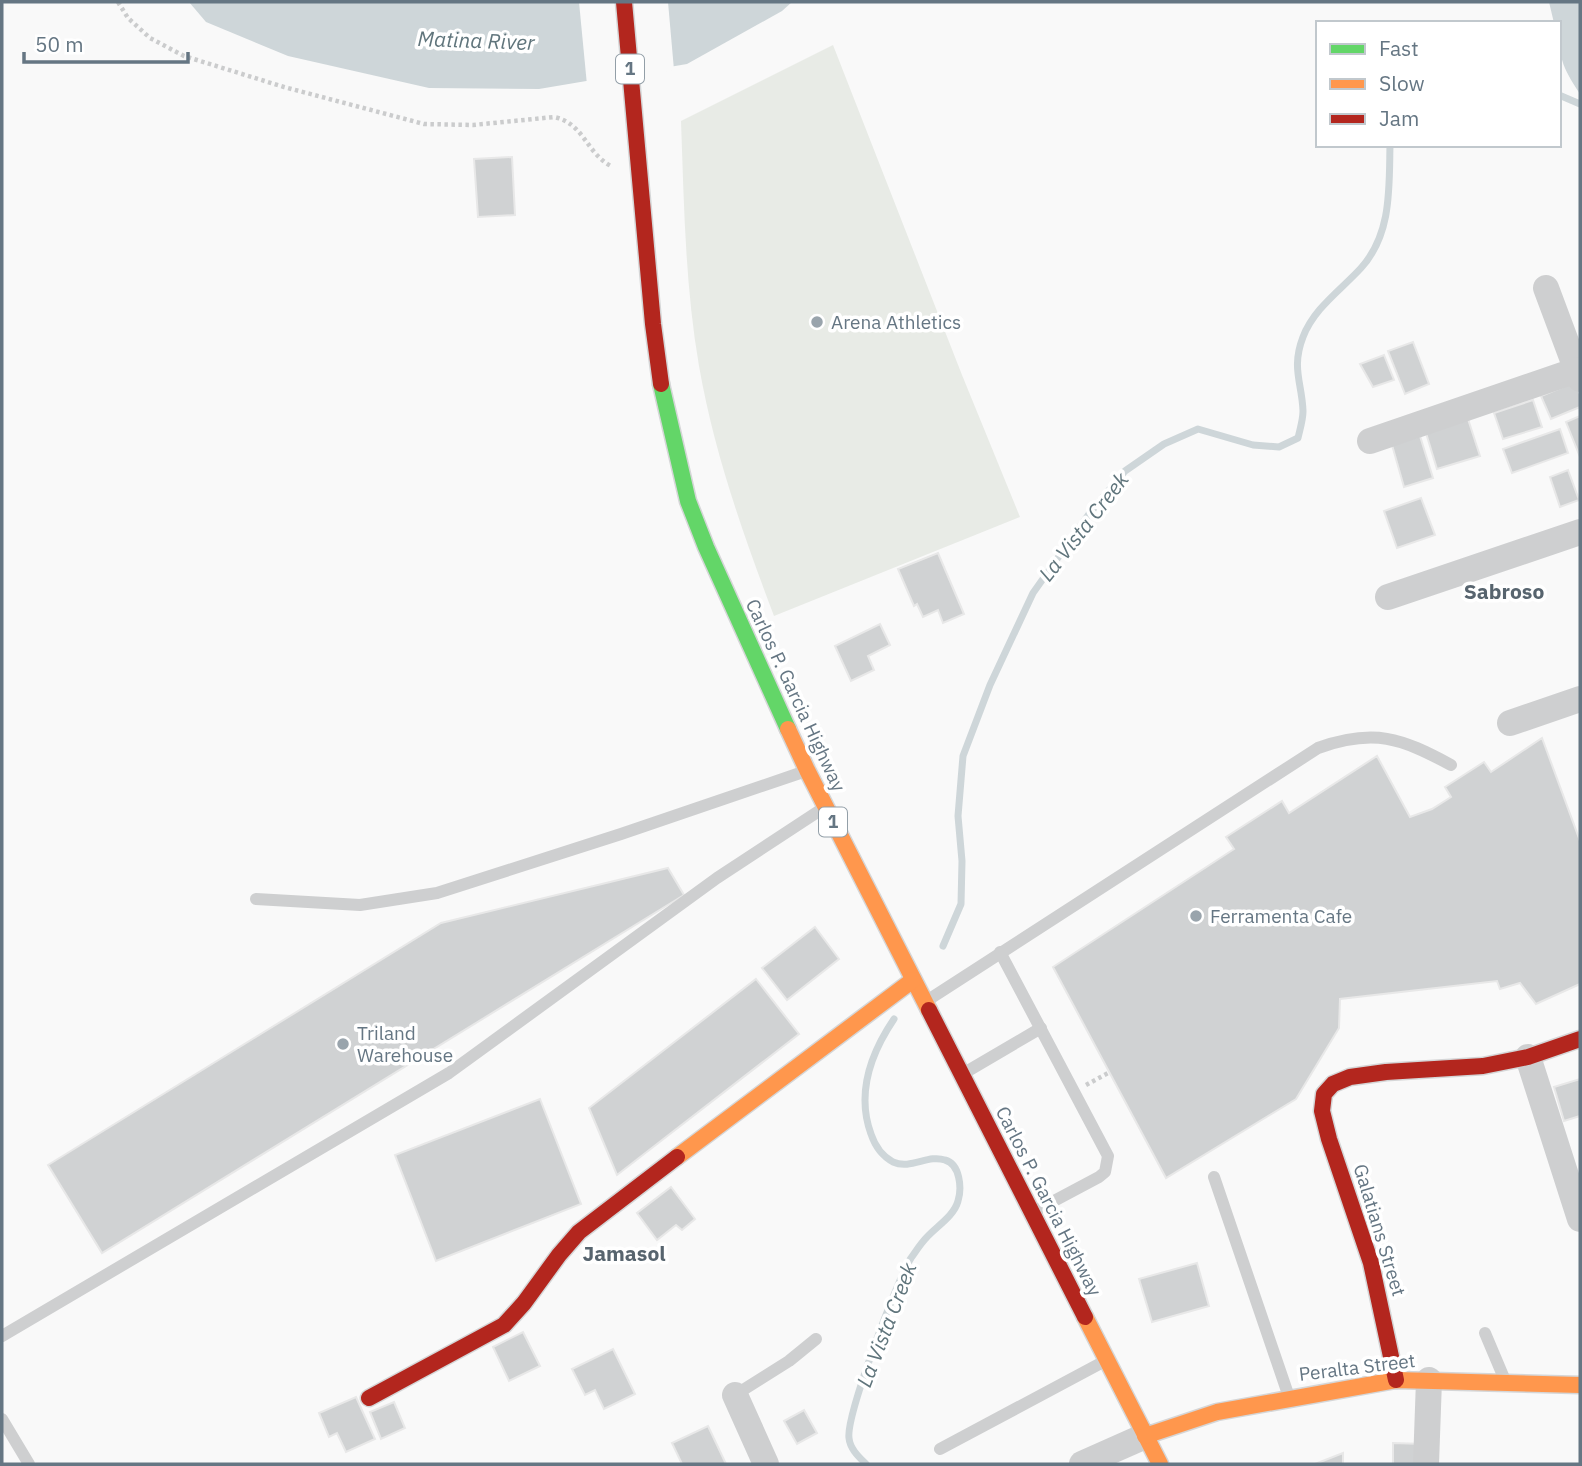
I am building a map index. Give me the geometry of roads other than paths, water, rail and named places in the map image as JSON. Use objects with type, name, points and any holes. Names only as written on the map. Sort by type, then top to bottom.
[{"type":"main road","name":"Carlos P. Garcia Highway","points":[[624,2],[653,324],[663,393],[688,500],[711,559],[807,771],[1160,1464]]},
{"type":"main road","points":[[369,1398],[504,1325],[521,1310],[562,1249],[579,1232],[729,1116],[913,980]]},
{"type":"main road","points":[[1528,1057],[1580,1039]]},
{"type":"main road","name":"Galatians Street","points":[[1396,1380],[1371,1263],[1329,1139],[1322,1111],[1324,1094],[1334,1084],[1350,1077],[1483,1066],[1528,1057]]},
{"type":"main road","name":"Peralta Street","points":[[1145,1436],[1217,1412],[1396,1380],[1580,1385]]},
{"type":"street","points":[[1370,441],[1579,374],[1546,288]]},
{"type":"street","points":[[1388,597],[1580,532]]},
{"type":"street","points":[[1510,723],[1580,699]]},
{"type":"street","points":[[1528,1057],[1580,1219]]},
{"type":"street","points":[[1426,1464],[1429,1380]]},
{"type":"street","points":[[735,1395],[766,1464]]},
{"type":"street","points":[[1082,1464],[1145,1436]]},
{"type":"lane","points":[[924,1002],[1318,748],[1363,736],[1395,739],[1424,750],[1451,765]]},
{"type":"lane","points":[[256,899],[360,905],[437,893],[807,771]]},
{"type":"lane","points":[[3,1333],[449,1073],[717,878],[825,807]]},
{"type":"lane","points":[[1000,952],[1108,1156],[1105,1172],[1099,1177],[1031,1213]]},
{"type":"lane","points":[[961,1075],[1041,1028]]},
{"type":"lane","points":[[1214,1177],[1289,1397]]},
{"type":"lane","points":[[1485,1333],[1506,1382]]},
{"type":"lane","points":[[735,1395],[789,1361],[816,1339]]},
{"type":"lane","points":[[940,1449],[1106,1360]]},
{"type":"lane","points":[[2,1419],[29,1464]]},
{"type":"water","name":"Matina River","points":[[189,2],[792,2],[782,11],[687,64],[539,89],[429,88],[288,56],[206,22]]},
{"type":"water","points":[[1549,2],[1580,2],[1580,94],[1562,61],[1561,21],[1554,21]]},
{"type":"waterway","name":"La Vista Creek","points":[[1561,96],[1580,104]]},
{"type":"waterway","name":"La Vista Creek","points":[[943,946],[961,904],[962,861],[958,816],[963,756],[990,685],[1033,593],[1089,514],[1125,471],[1164,444],[1198,429],[1253,445],[1279,447],[1298,438],[1303,411],[1297,367],[1303,337],[1314,317],[1361,268],[1378,240],[1387,210],[1390,147]]},
{"type":"waterway","name":"La Vista Creek","points":[[866,1464],[853,1449],[849,1438],[855,1404],[864,1377],[904,1271],[923,1242],[953,1211],[960,1190],[957,1171],[950,1162],[939,1159],[906,1164],[893,1162],[882,1154],[873,1138],[865,1104],[868,1074],[894,1019]]},
{"type":"place","name":"Arena Athletics","points":[[817,322]]},
{"type":"place","name":"Ferramenta Cafe","points":[[1196,916]]},
{"type":"place","name":"Triland Warehouse","points":[[343,1044]]},
{"type":"district","name":"Sabroso","points":[[1504,592]]},
{"type":"district","name":"Jamasol","points":[[624,1254]]}]
